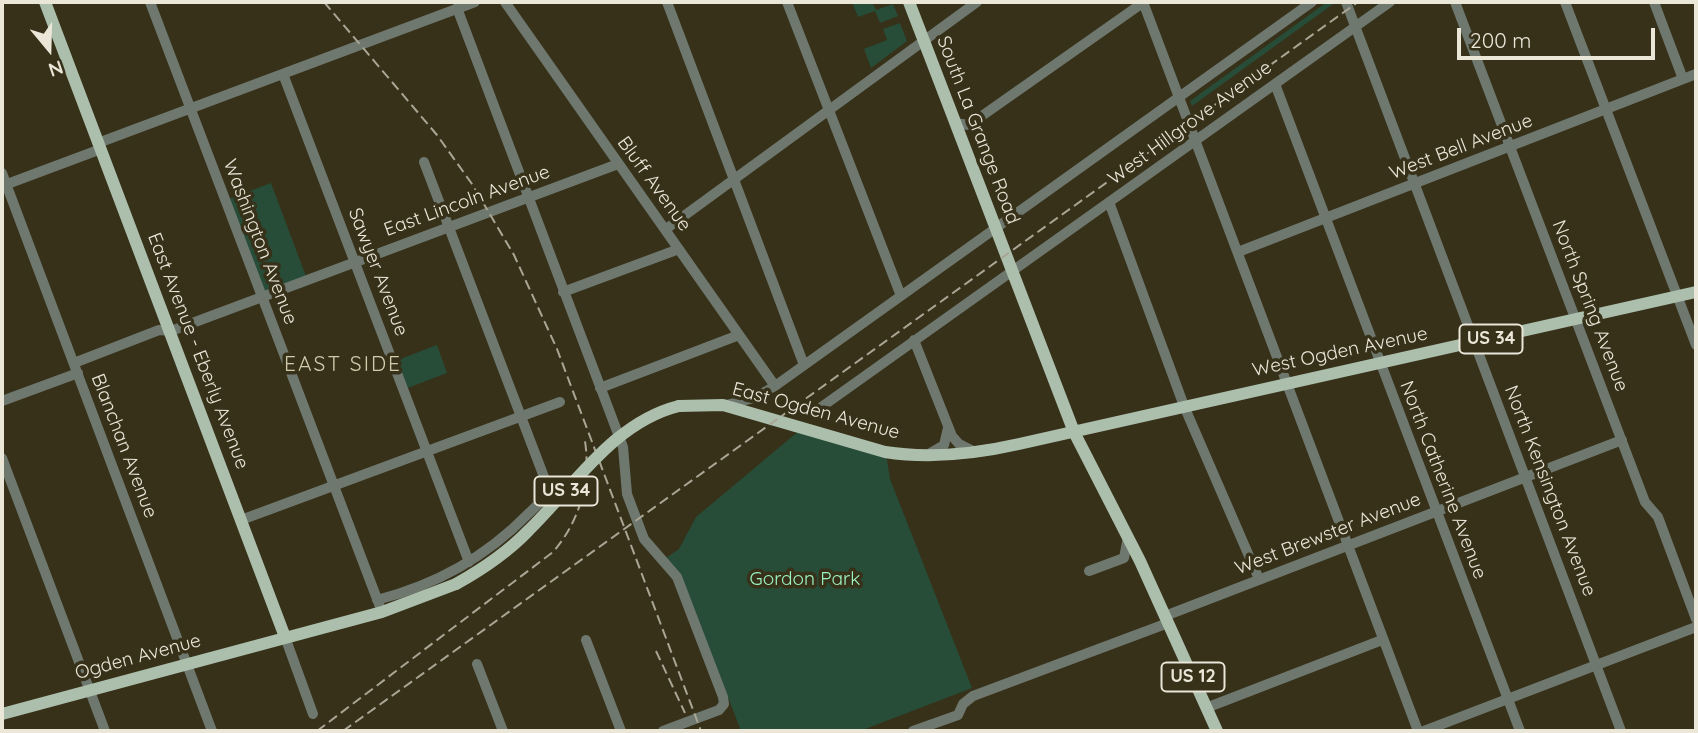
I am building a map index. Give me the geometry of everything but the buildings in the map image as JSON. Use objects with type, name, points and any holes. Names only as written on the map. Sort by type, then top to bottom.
[{"type":"main road","name":"East Avenue - Eberly Avenue","points":[[45,2],[285,637]]},
{"type":"main road","name":"South La Grange Road","points":[[909,2],[1011,272]]},
{"type":"main road","name":"US 12","points":[[1011,272],[1074,432],[1140,561],[1217,731]]},
{"type":"main road","name":"West Ogden Avenue","points":[[1074,432],[1286,382],[1696,292]]},
{"type":"main road","name":"East Ogden Avenue","points":[[285,637],[442,591],[491,562],[527,533],[631,425],[679,405],[723,405],[873,449],[927,455],[976,452],[1074,432]]},
{"type":"main road","name":"Ogden Avenue","points":[[2,714],[285,637]]},
{"type":"street","name":"Washington Avenue","points":[[150,2],[383,607]]},
{"type":"street","points":[[4,185],[190,108],[475,2]]},
{"type":"street","name":"Bluff Avenue","points":[[505,2],[775,386]]},
{"type":"street","points":[[667,2],[804,365]]},
{"type":"street","points":[[787,2],[901,296]]},
{"type":"street","points":[[666,229],[977,2]]},
{"type":"street","points":[[955,123],[970,125],[1143,2],[1418,731]]},
{"type":"street","points":[[723,405],[754,398],[775,386],[1312,2]]},
{"type":"street","name":"North Kensington Avenue","points":[[1346,2],[1621,731]]},
{"type":"street","name":"West Hillgrove Avenue","points":[[821,408],[1390,2]]},
{"type":"street","name":"North Spring Avenue","points":[[1455,2],[1645,502],[1658,517],[1696,618]]},
{"type":"street","points":[[1565,2],[1696,345]]},
{"type":"street","points":[[1654,2],[1683,79]]},
{"type":"street","points":[[457,8],[623,447],[626,488],[632,508],[647,544],[677,578],[723,697],[724,704],[719,710],[663,731]]},
{"type":"street","name":"Sawyer Avenue","points":[[283,74],[469,562]]},
{"type":"street","name":"West Bell Avenue","points":[[1238,252],[1696,74]]},
{"type":"street","name":"North Catherine Avenue","points":[[1275,84],[1520,731]]},
{"type":"street","points":[[383,607],[469,562],[515,527],[549,489],[424,162]]},
{"type":"street","name":"East Lincoln Avenue","points":[[2,401],[159,330],[171,331],[618,164]]},
{"type":"street","name":"Blanchan Avenue","points":[[2,173],[4,185],[76,368],[212,731]]},
{"type":"street","points":[[1109,202],[1184,406],[1259,579]]},
{"type":"street","points":[[563,292],[679,249]]},
{"type":"street","points":[[600,387],[739,335]]},
{"type":"street","points":[[914,340],[948,428],[958,443],[976,452]]},
{"type":"street","points":[[764,417],[759,404],[775,386]]},
{"type":"street","points":[[241,520],[560,402]]},
{"type":"street","points":[[927,455],[944,445],[948,428]]},
{"type":"street","name":"West Brewster Avenue","points":[[913,731],[958,715],[963,704],[972,696],[1167,620],[1259,579],[1622,440]]},
{"type":"street","points":[[2,458],[105,731]]},
{"type":"street","points":[[1089,571],[1124,558],[1127,534]]},
{"type":"street","points":[[1424,731],[1696,627]]},
{"type":"street","name":"East Avenue - Eberly Avenue","points":[[285,637],[313,715]]},
{"type":"street","points":[[586,640],[621,731]]},
{"type":"street","points":[[1206,708],[1382,640]]},
{"type":"street","points":[[477,664],[503,731]]},
{"type":"green space","points":[[852,2],[872,2],[876,10],[893,4],[898,16],[880,23],[875,11],[858,17]]},
{"type":"green space","points":[[1327,2],[1336,2],[1192,106],[1190,101]]},
{"type":"green space","points":[[900,23],[907,41],[871,68],[864,49],[887,40],[883,29]]},
{"type":"green space","points":[[271,183],[307,279],[262,296],[226,200]]},
{"type":"green space","points":[[437,345],[447,373],[405,389],[395,361]]},
{"type":"green space","name":"Gordon Park","points":[[800,430],[886,453],[890,479],[972,688],[860,731],[741,731],[686,588],[666,558],[679,549],[696,517]]},
{"type":"railway","points":[[324,2],[437,135],[472,184],[514,255],[557,349],[701,731]]},
{"type":"railway","points":[[343,731],[1358,2]]},
{"type":"railway","points":[[317,731],[553,552],[577,514],[585,486],[585,441]]},
{"type":"railway","points":[[656,651],[685,713]]},
{"type":"district","name":"EAST SIDE","points":[[343,365]]}]
